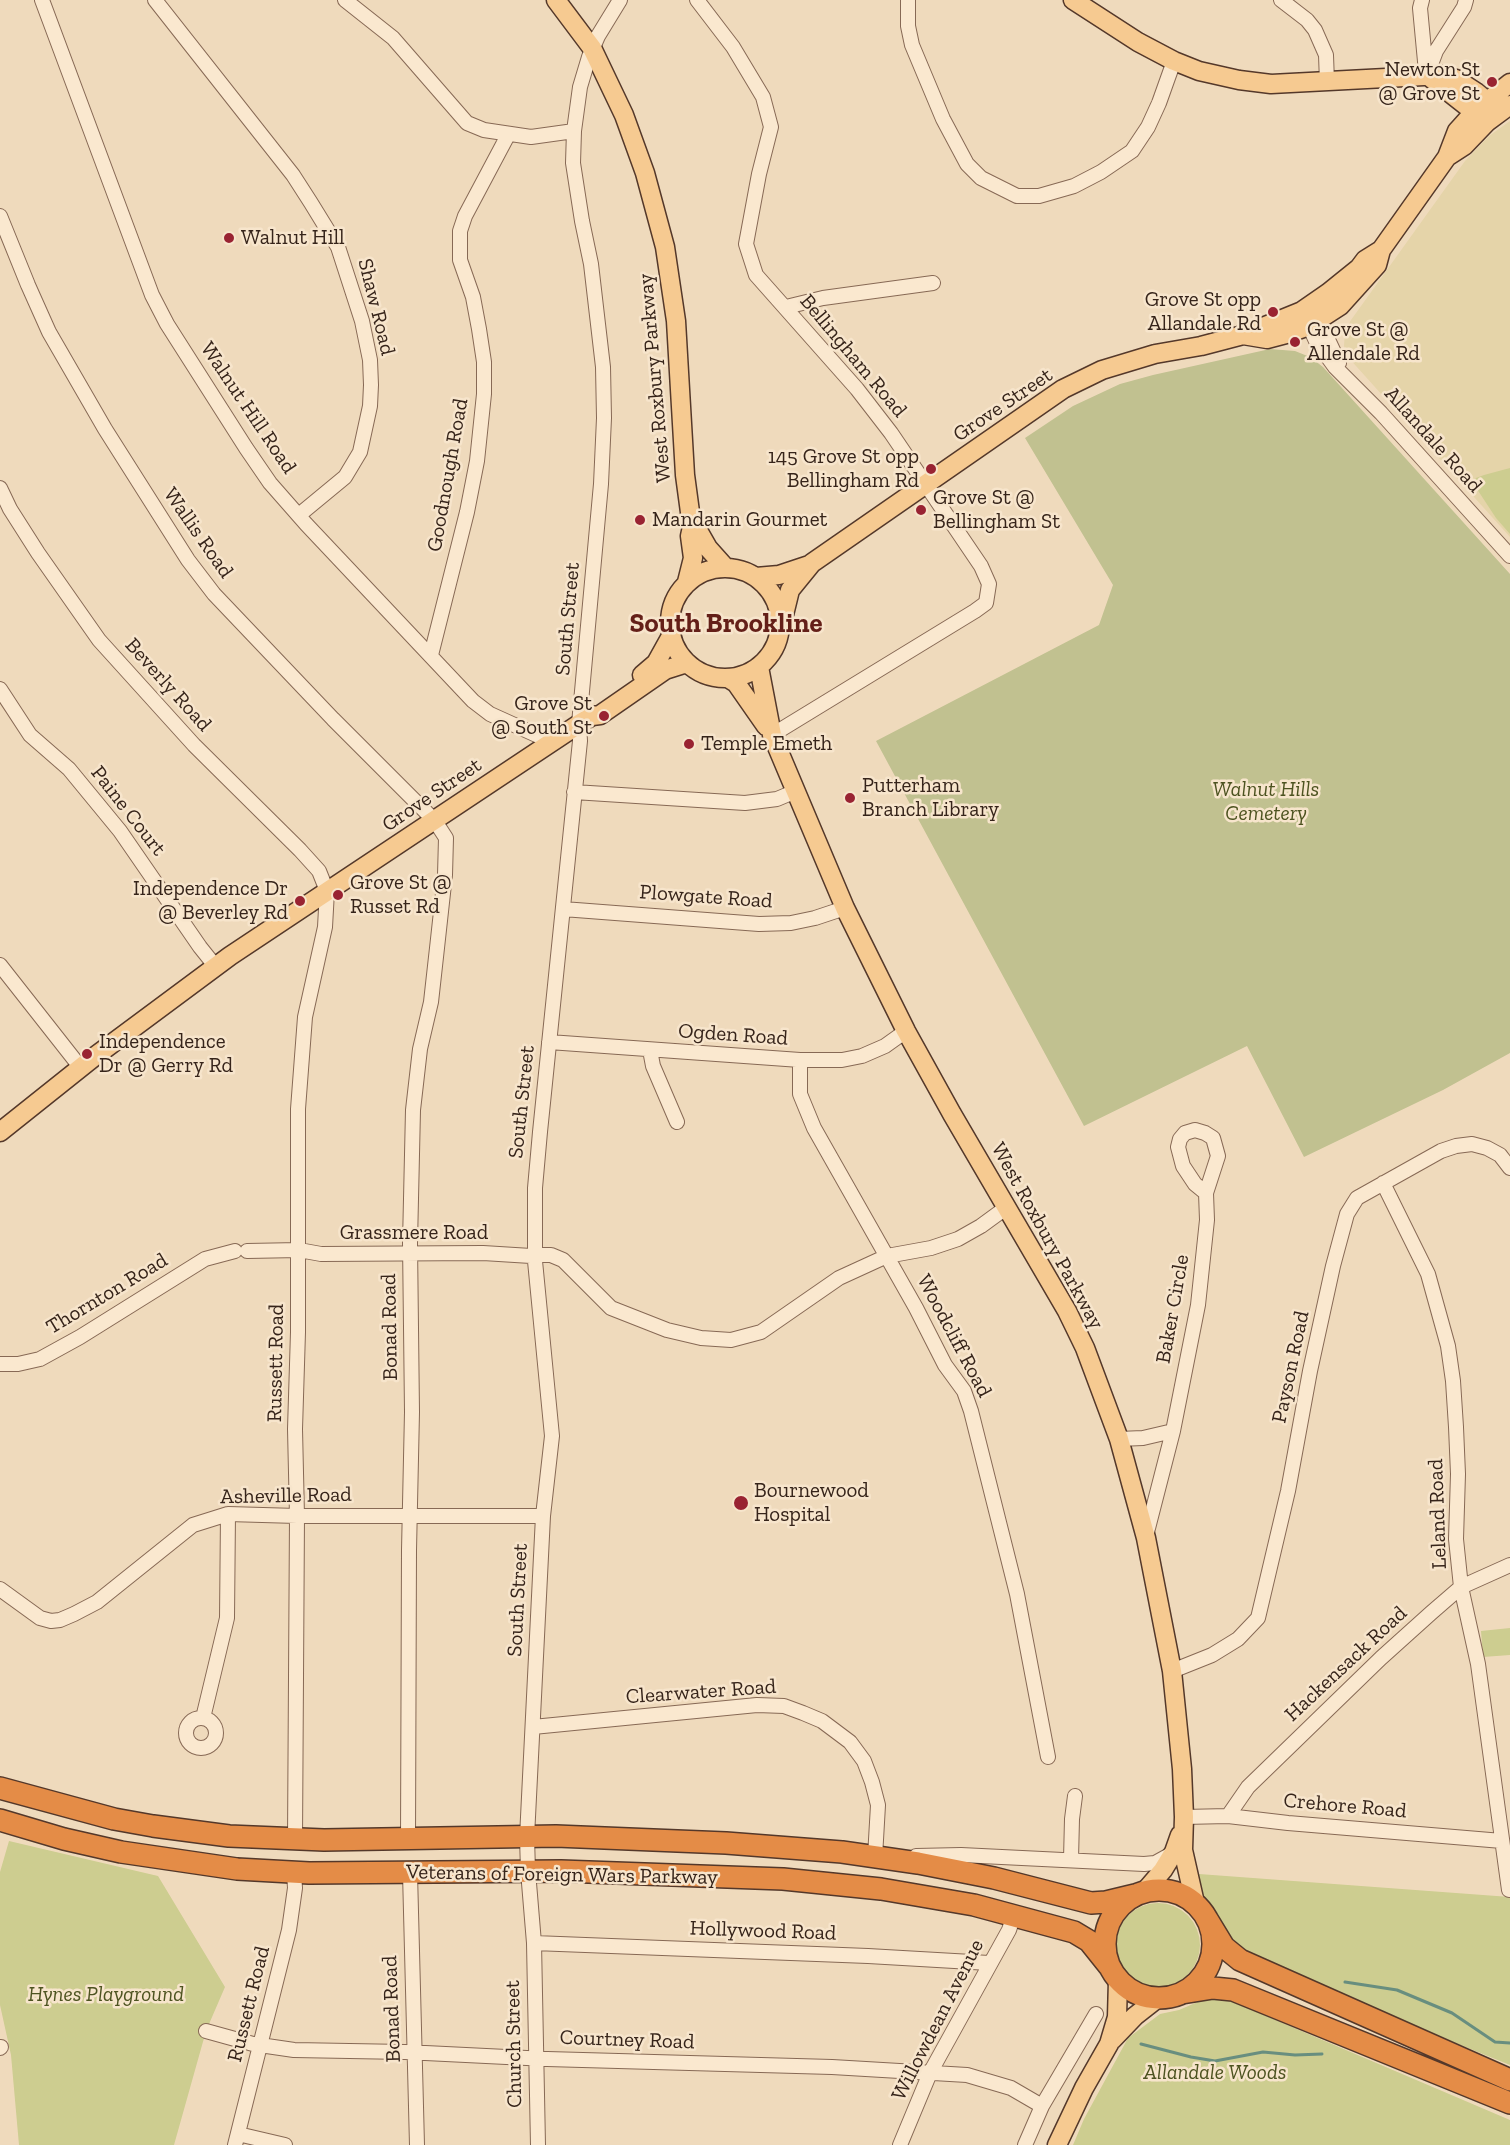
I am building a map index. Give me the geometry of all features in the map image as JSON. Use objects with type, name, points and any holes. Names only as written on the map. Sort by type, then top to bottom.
[{"type":"highway","name":"Veterans of Foreign Wars Parkway","points":[[0,1788],[77,1810],[153,1826],[228,1836],[296,1839],[556,1836],[700,1841],[875,1857],[974,1874],[1091,1903],[1106,1902],[1140,1893]]},
{"type":"highway","name":"Veterans of Foreign Wars Parkway","points":[[0,1820],[83,1844],[219,1868],[294,1873],[528,1871],[669,1874],[822,1882],[927,1896],[1014,1915],[1081,1935],[1114,1973]]},
{"type":"highway","points":[[1510,2080],[1240,1960],[1224,1947],[1201,1911],[1174,1892],[1162,1890],[1140,1893],[1120,1905],[1107,1925],[1104,1943],[1114,1973],[1137,1994],[1158,1998],[1214,1988],[1233,1990],[1510,2103]]},
{"type":"highway","points":[[1182,1993],[1197,1983],[1210,1962],[1213,1943],[1201,1911]]},
{"type":"main road","name":"West Roxbury Parkway","points":[[556,0],[592,48],[630,128],[651,192],[667,254],[676,321],[686,475],[692,527],[690,537],[693,558],[687,582]]},
{"type":"main road","points":[[1073,0],[1138,42],[1173,61],[1199,70],[1239,80],[1271,84],[1443,75],[1456,79],[1492,110]]},
{"type":"main road","name":"Grove Street","points":[[756,577],[779,575],[812,563],[1063,389],[1102,370],[1155,354],[1201,346],[1243,335],[1267,339],[1309,320],[1328,293],[1359,268],[1365,260],[1381,250],[1447,157],[1464,146],[1510,83]]},
{"type":"main road","points":[[692,527],[725,567]]},
{"type":"main road","name":"Grove Street","points":[[780,631],[790,590],[812,563]]},
{"type":"main road","points":[[725,567],[756,577],[768,588],[776,601],[780,616],[780,631],[772,651],[759,667],[739,676],[713,677],[699,672],[680,655],[671,636],[669,621],[678,593],[687,582],[705,571],[725,567]]},
{"type":"main road","name":"Grove Street","points":[[586,720],[596,708],[652,668],[671,636]]},
{"type":"main road","name":"Grove Street","points":[[0,1132],[216,967],[327,891],[586,720],[600,715],[665,670],[687,663]]},
{"type":"main road","name":"West Roxbury Parkway","points":[[759,667],[772,735]]},
{"type":"main road","name":"West Roxbury Parkway","points":[[728,678],[736,683],[772,735],[845,908],[906,1031],[1067,1311],[1099,1384],[1119,1439],[1146,1538],[1172,1671],[1182,1759],[1184,1861],[1201,1911]]},
{"type":"main road","name":"West Roxbury Parkway","points":[[1140,1893],[1163,1870],[1174,1852],[1184,1822]]},
{"type":"main road","points":[[1057,2145],[1108,2044],[1117,2017],[1114,1973]]},
{"type":"main road","points":[[1108,2044],[1135,2016],[1158,1998]]},
{"type":"street","name":"Walnut Hill Road","points":[[42,0],[152,295],[167,324],[270,483],[472,701],[490,714],[552,742]]},
{"type":"street","name":"Shaw Road","points":[[155,0],[293,175],[339,247],[362,321],[370,360],[371,385],[370,406],[360,452],[345,477],[299,515]]},
{"type":"street","points":[[345,0],[393,38],[467,123],[484,130],[531,137],[574,131]]},
{"type":"street","name":"South Street","points":[[534,1943],[527,1837],[543,1516],[552,1436],[535,1256],[535,1188],[574,792],[580,741],[586,720],[601,483],[603,367],[591,264],[573,163],[574,131],[582,80],[592,48],[620,0]]},
{"type":"street","name":"Bellingham Road","points":[[698,0],[734,47],[768,110],[771,127],[759,174],[746,244],[756,275],[857,389],[891,433],[981,566],[989,584],[986,603],[966,617],[772,735]]},
{"type":"street","points":[[908,0],[908,26],[912,45],[943,118],[967,164],[981,178],[1017,196],[1039,196],[1074,186],[1101,172],[1132,151],[1156,111],[1173,61]]},
{"type":"street","points":[[1281,0],[1307,20],[1315,30],[1326,56],[1327,82]]},
{"type":"street","points":[[1422,0],[1420,8],[1427,75]]},
{"type":"street","points":[[1427,75],[1436,51],[1464,7],[1466,0]]},
{"type":"street","name":"Goodnough Road","points":[[431,655],[467,512],[477,462],[484,394],[484,362],[473,297],[460,260],[460,231],[465,216],[508,135]]},
{"type":"street","name":"Wallis Road","points":[[0,216],[49,332],[105,429],[188,560],[214,594],[333,719],[435,821]]},
{"type":"street","points":[[786,307],[823,298],[933,283]]},
{"type":"street","name":"Allandale Road","points":[[1309,320],[1323,351],[1335,367],[1510,556]]},
{"type":"street","name":"Beverly Road","points":[[0,488],[10,509],[38,553],[99,640],[194,745],[307,857],[319,871],[327,891]]},
{"type":"street","name":"Paine Court","points":[[0,689],[30,735],[69,769],[120,831],[216,967]]},
{"type":"street","points":[[574,792],[745,803],[777,799],[796,791]]},
{"type":"street","name":"Bonad Road","points":[[408,1839],[410,1253],[413,1110],[420,1049],[430,1002],[447,850],[446,838],[435,821]]},
{"type":"street","name":"Russett Road","points":[[296,1839],[295,1429],[298,1109],[305,1017],[325,927],[327,891]]},
{"type":"street","name":"Plowgate Road","points":[[563,909],[759,924],[791,923],[845,908]]},
{"type":"street","points":[[0,965],[81,1068]]},
{"type":"street","name":"Ogden Road","points":[[549,1042],[800,1060],[842,1060],[862,1056],[885,1046],[906,1031]]},
{"type":"street","points":[[650,1050],[653,1066],[677,1122]]},
{"type":"street","name":"Woodcliff Road","points":[[800,1060],[800,1094],[814,1128],[945,1365],[964,1391],[1017,1594],[1048,1756]]},
{"type":"street","name":"Payson Road","points":[[1172,1671],[1212,1655],[1238,1640],[1258,1618],[1288,1491],[1310,1371],[1344,1224],[1357,1198],[1441,1151],[1456,1146],[1472,1144],[1487,1148],[1500,1155],[1510,1168]]},
{"type":"street","name":"Leland Road","points":[[1383,1183],[1428,1274],[1448,1346],[1456,1427],[1458,1474],[1456,1539],[1461,1587],[1478,1665],[1509,1890]]},
{"type":"street","name":"Baker Circle","points":[[1146,1538],[1173,1431],[1198,1305],[1207,1220],[1206,1193]]},
{"type":"street","name":"Grassmere Road","points":[[298,1250],[321,1254],[551,1255],[563,1260],[611,1308],[667,1330],[701,1338],[731,1340],[761,1332],[839,1278],[886,1256],[931,1248],[958,1239],[1007,1207]]},
{"type":"street","name":"Thornton Road","points":[[0,1364],[18,1364],[40,1359],[80,1337],[205,1259],[241,1251],[298,1250]]},
{"type":"street","points":[[1119,1439],[1143,1438],[1173,1431]]},
{"type":"street","points":[[203,1718],[227,1618],[228,1514]]},
{"type":"street","name":"Asheville Road","points":[[0,1589],[40,1618],[51,1621],[60,1620],[96,1602],[193,1525],[228,1514],[543,1516]]},
{"type":"street","name":"Hackensack Road","points":[[1227,1816],[1248,1787],[1381,1658],[1461,1587],[1510,1565]]},
{"type":"street","name":"Clearwater Road","points":[[532,1727],[757,1705],[784,1706],[803,1713],[822,1721],[845,1738],[864,1761],[875,1789],[878,1805],[875,1857]]},
{"type":"street","points":[[1071,1859],[1075,1796]]},
{"type":"street","name":"Crehore Road","points":[[1184,1822],[1227,1816],[1502,1841]]},
{"type":"street","name":"Veterans of Foreign Wars Parkway","points":[[875,1857],[961,1855],[1155,1863],[1174,1852]]},
{"type":"street","name":"Bonad Road","points":[[410,1872],[417,2145]]},
{"type":"street","name":"Russett Road","points":[[237,2140],[289,1930],[295,1888],[294,1873]]},
{"type":"street","name":"Willowdean Avenue","points":[[900,2145],[930,2073],[1009,1930],[1014,1915]]},
{"type":"street","name":"Hollywood Road","points":[[534,1943],[856,1955],[989,1964]]},
{"type":"street","name":"Church Street","points":[[534,1943],[538,2145]]},
{"type":"street","points":[[1025,2145],[1042,2106],[1096,2014]]},
{"type":"street","name":"Courtney Road","points":[[206,2031],[253,2044],[294,2050],[415,2052],[832,2067],[967,2075],[1011,2088],[1042,2106]]},
{"type":"street","points":[[237,2140],[285,2145]]},
{"type":"shaded area","points":[[1510,121],[1510,537],[1347,356],[1344,346],[1345,331],[1351,320],[1465,161],[1489,136]]},
{"type":"green space","name":"Walnut Hills Cemetery","points":[[1270,349],[1295,351],[1310,357],[1323,367],[1510,574],[1510,1053],[1443,1090],[1304,1157],[1247,1046],[1084,1126],[876,741],[1099,625],[1113,585],[1025,438],[1073,406],[1120,384]]},
{"type":"green space","points":[[1510,468],[1510,534],[1496,518],[1473,483],[1476,478]]},
{"type":"green space","points":[[1510,1628],[1510,1655],[1483,1657],[1481,1631]]},
{"type":"green space","name":"Hynes Playground","points":[[9,1841],[158,1876],[225,1987],[206,2031],[174,2145],[19,2145],[11,2055],[0,2005],[0,1872]]},
{"type":"green space","points":[[1199,1874],[1510,1897],[1510,2065],[1243,1957],[1214,1912],[1195,1888]]},
{"type":"green space","points":[[1150,1903],[1166,1903],[1182,1910],[1193,1921],[1200,1937],[1197,1961],[1188,1975],[1166,1987],[1150,1987],[1134,1980],[1123,1969],[1116,1953],[1116,1937],[1123,1921],[1134,1910]]},
{"type":"green space","name":"Allandale Woods","points":[[1207,1998],[1231,2001],[1510,2120],[1510,2145],[1073,2145],[1084,2119],[1128,2038],[1160,2014],[1179,2010]]},
{"type":"waterway","points":[[1345,1982],[1397,1990],[1452,2013],[1495,2042],[1510,2043]]},
{"type":"waterway","points":[[1141,2044],[1215,2061],[1263,2052],[1295,2055],[1322,2054]]},
{"type":"place","name":"Newton St @ Grove St","points":[[1492,82]]},
{"type":"place","name":"Walnut Hill","points":[[229,238]]},
{"type":"place","name":"Grove St opp Allandale Rd","points":[[1273,312]]},
{"type":"place","name":"Grove St @ Allendale Rd","points":[[1295,342]]},
{"type":"place","name":"145 Grove St opp Bellingham Rd","points":[[931,469]]},
{"type":"place","name":"Grove St @ Bellingham St","points":[[921,510]]},
{"type":"place","name":"Mandarin Gourmet","points":[[640,520]]},
{"type":"place","name":"Grove St @ South St","points":[[604,716]]},
{"type":"place","name":"Temple Emeth","points":[[689,744]]},
{"type":"place","name":"Putterham Branch Library","points":[[850,798]]},
{"type":"place","name":"Grove St @ Russet Rd","points":[[338,895]]},
{"type":"place","name":"Independence Dr @ Beverley Rd","points":[[300,901]]},
{"type":"place","name":"Independence Dr @ Gerry Rd","points":[[87,1054]]},
{"type":"place","name":"Bournewood Hospital","points":[[741,1503]]},
{"type":"district","name":"South Brookline","points":[[726,624]]}]
